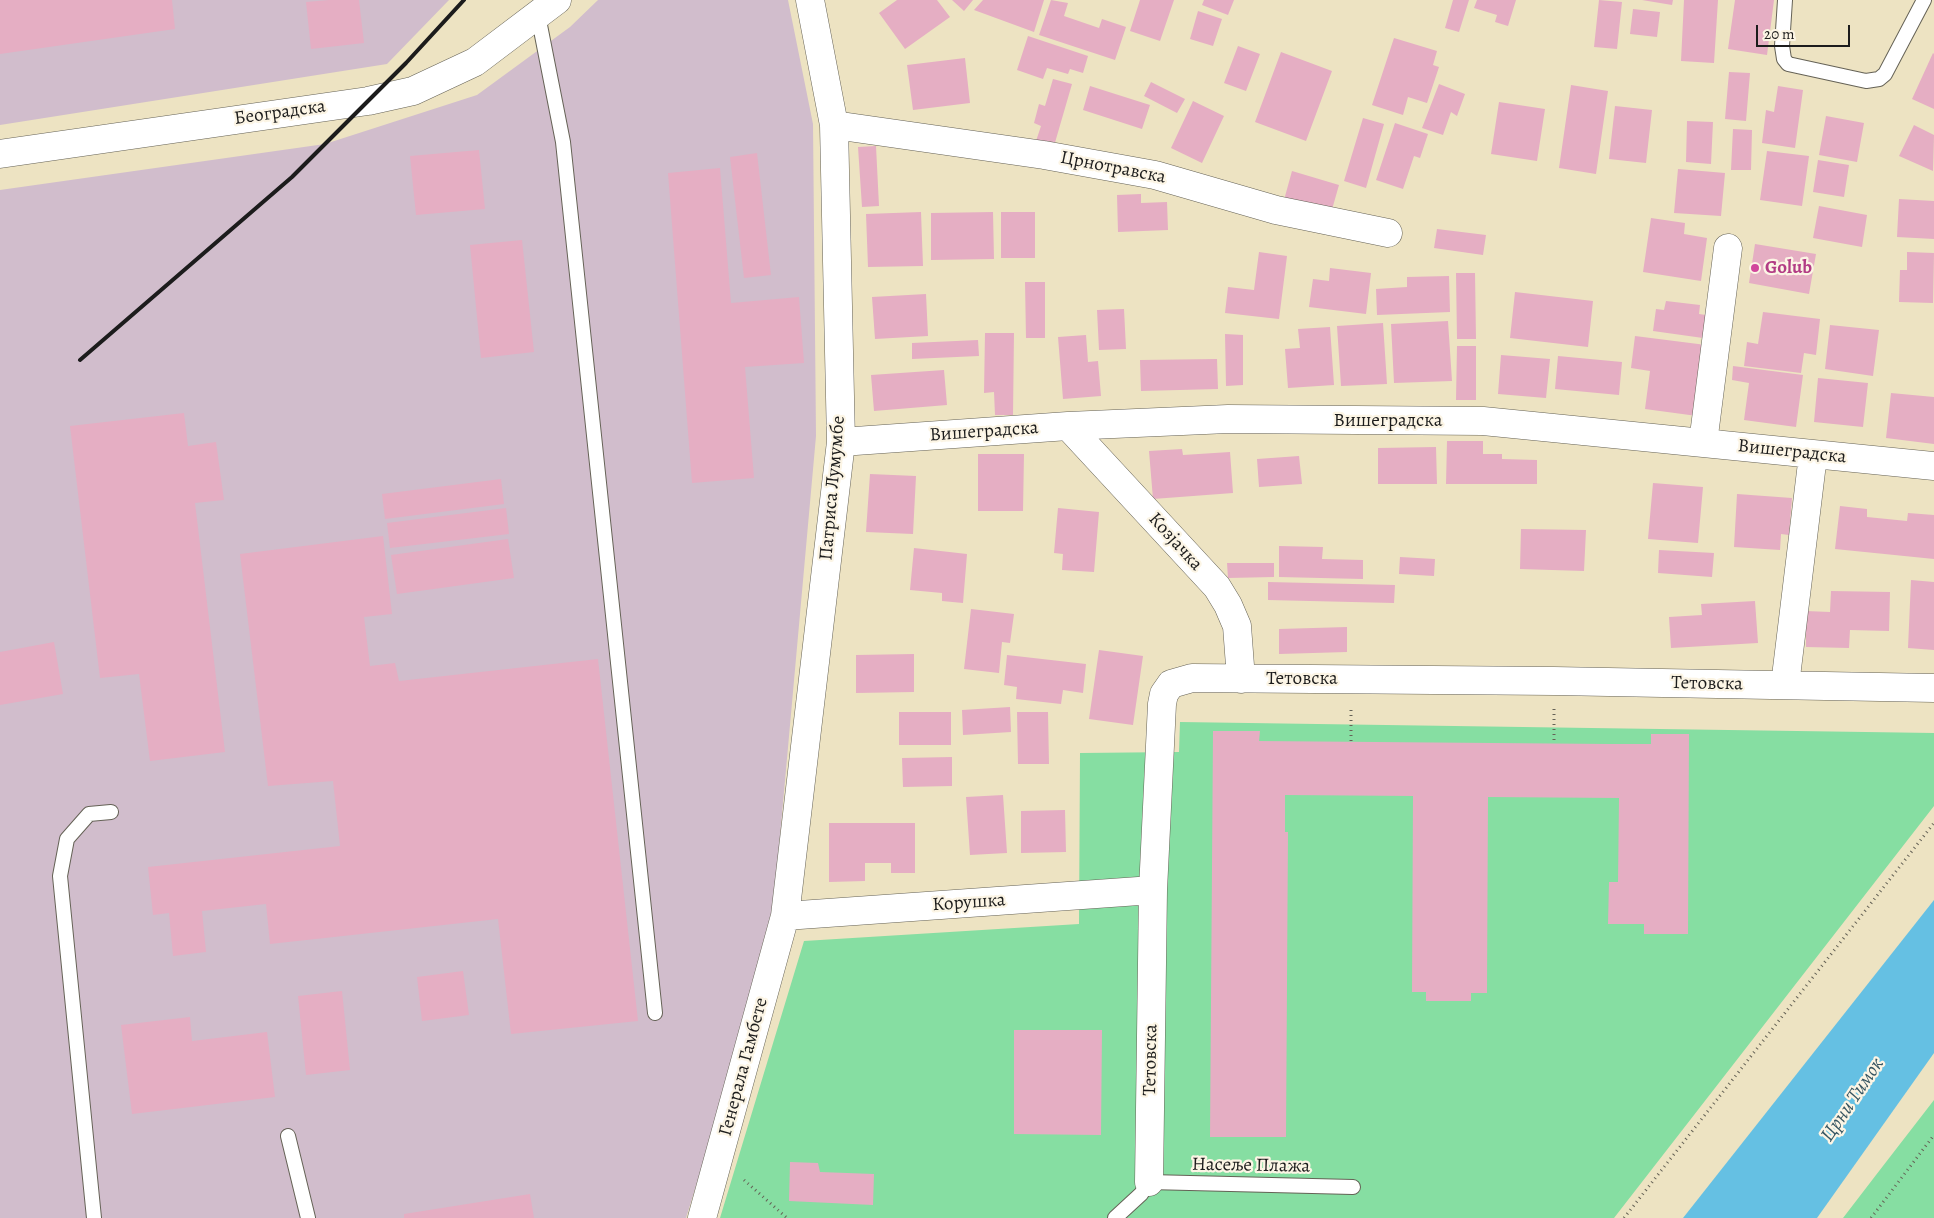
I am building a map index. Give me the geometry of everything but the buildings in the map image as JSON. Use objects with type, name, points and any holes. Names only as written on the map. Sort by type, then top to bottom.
[{"type":"street","name":"Патриса Лумумбе","points":[[786,916],[841,442],[834,125],[810,0]]},
{"type":"street","name":"Београдска","points":[[0,154],[358,102],[413,91],[475,62],[548,8]]},
{"type":"street","name":"Црнотравска","points":[[834,125],[1044,155],[1155,175],[1276,210],[1388,233]]},
{"type":"street","points":[[1704,442],[1728,248]]},
{"type":"street","name":"Вишеградска","points":[[841,442],[1068,426],[1228,419],[1483,421],[1934,466]]},
{"type":"street","name":"Козјачка","points":[[1068,426],[1216,587],[1228,604],[1237,626],[1241,679]]},
{"type":"street","points":[[1785,685],[1813,455]]},
{"type":"street","name":"Тетовска","points":[[1149,1182],[1154,890],[1162,704],[1164,694],[1171,684],[1181,679],[1241,679],[1934,688]]},
{"type":"street","name":"Корушка","points":[[786,916],[1154,890]]},
{"type":"street","name":"Генерала Гамбете","points":[[702,1218],[786,916]]},
{"type":"lane","points":[[1785,0],[1782,46],[1784,60],[1788,64],[1866,81],[1879,78],[1885,74],[1924,0]]},
{"type":"lane","points":[[548,8],[655,1013]]},
{"type":"lane","points":[[94,1218],[60,876],[67,839],[89,814],[111,812]]},
{"type":"lane","points":[[288,1136],[308,1218]]},
{"type":"lane","points":[[1115,1218],[1141,1194],[1149,1182]]},
{"type":"lane","name":"Насеље Плажа","points":[[1149,1182],[1353,1187]]},
{"type":"path","points":[[1624,1218],[1934,823]]},
{"type":"path","points":[[1871,1218],[1934,1135]]},
{"type":"path","points":[[719,1158],[787,1218]]},
{"type":"shaded area","points":[[0,0],[449,0],[387,64],[0,125]]},
{"type":"shaded area","points":[[598,0],[788,0],[813,124],[816,436],[774,903],[704,1160],[686,1218],[0,1218],[0,190],[325,144],[477,95],[570,27]]},
{"type":"green space","points":[[1180,722],[1934,733],[1934,806],[1614,1218],[720,1218],[804,941],[1079,924],[1080,753],[1179,752]]},
{"type":"green space","points":[[1934,1100],[1934,1218],[1843,1218],[1876,1175]]},
{"type":"water","name":"Црни Тимок","points":[[1934,900],[1934,1053],[1817,1218],[1683,1218]]},
{"type":"railway","points":[[80,360],[292,177],[406,63],[464,0]]},
{"type":"place","name":"Golub","points":[[1755,268]]}]
